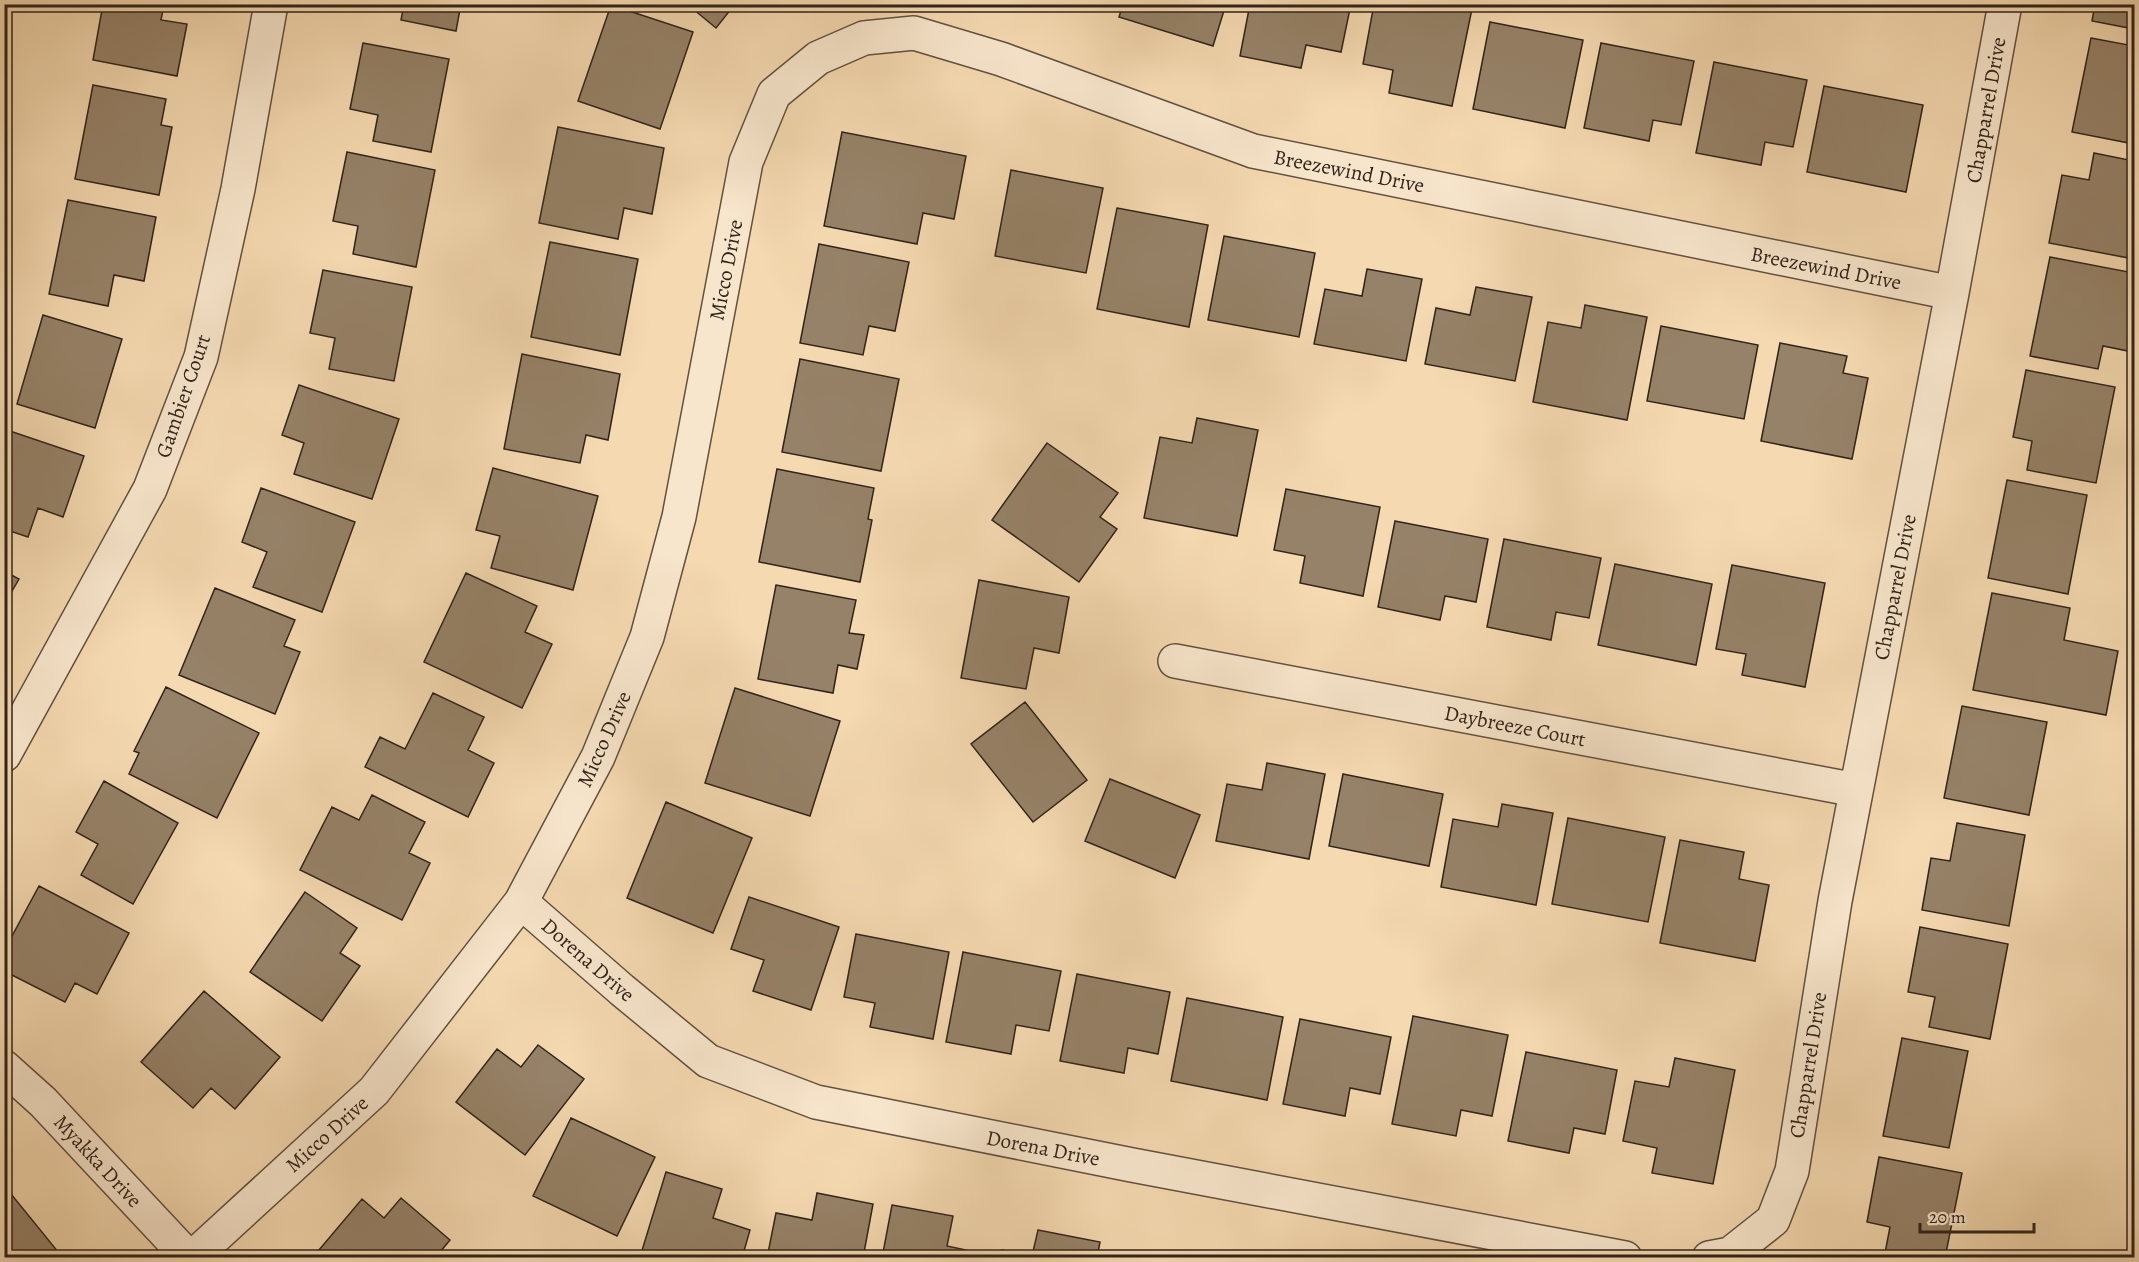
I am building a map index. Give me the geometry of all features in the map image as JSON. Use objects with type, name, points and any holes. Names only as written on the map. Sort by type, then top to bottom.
[{"type":"street","name":"Gambier Court","points":[[4,755],[150,489],[201,357],[238,189],[271,4]]},
{"type":"street","name":"Chapparrel Drive","points":[[1710,1257],[1730,1254],[1773,1220],[1791,1171],[1835,900],[1952,293],[2005,4]]},
{"type":"street","name":"Breezewind Drive","points":[[774,94],[818,58],[864,38],[914,33],[1001,59],[1253,152],[1952,293]]},
{"type":"street","name":"Micco Drive","points":[[190,1257],[374,1091],[521,902],[598,757],[647,637],[679,517],[746,162],[774,94]]},
{"type":"street","name":"Daybreeze Court","points":[[1174,661],[1856,790]]},
{"type":"street","name":"Dorena Drive","points":[[521,902],[708,1061],[816,1102],[1144,1167],[1625,1257]]},
{"type":"street","name":"Myakka Drive","points":[[4,1066],[43,1102],[190,1257]]},
{"type":"building","points":[[103,4],[164,4],[161,20],[187,24],[177,76],[93,60]]},
{"type":"building","points":[[404,4],[461,4],[456,31],[401,20]]},
{"type":"building","points":[[687,4],[735,4],[716,28]]},
{"type":"building","points":[[1123,4],[1226,4],[1213,46],[1119,17]]},
{"type":"building","points":[[1250,4],[1351,4],[1341,52],[1306,45],[1301,68],[1240,56]]},
{"type":"building","points":[[1374,4],[1473,4],[1452,106],[1389,93],[1393,70],[1363,64]]},
{"type":"building","points":[[2095,4],[2134,4],[2134,29],[2092,21]]},
{"type":"building","points":[[611,5],[693,32],[660,129],[578,101]]},
{"type":"building","points":[[1490,22],[1583,40],[1565,128],[1473,109]]},
{"type":"building","points":[[2091,38],[2134,46],[2134,144],[2072,132]]},
{"type":"building","points":[[363,43],[449,59],[431,152],[373,141],[378,115],[350,109]]},
{"type":"building","points":[[1601,43],[1694,61],[1681,125],[1653,120],[1649,141],[1584,128]]},
{"type":"building","points":[[1714,62],[1807,80],[1793,147],[1765,142],[1761,165],[1696,153]]},
{"type":"building","points":[[93,85],[166,99],[161,125],[172,127],[159,195],[75,179]]},
{"type":"building","points":[[1824,86],[1923,105],[1906,192],[1807,172]]},
{"type":"building","points":[[558,127],[664,148],[652,214],[624,208],[618,239],[539,223]]},
{"type":"building","points":[[842,132],[966,156],[954,219],[923,213],[917,244],[824,226]]},
{"type":"building","points":[[347,152],[435,170],[416,267],[353,254],[358,226],[333,221]]},
{"type":"building","points":[[2094,153],[2134,161],[2134,259],[2049,243],[2062,175],[2089,180]]},
{"type":"building","points":[[1011,170],[1103,188],[1086,273],[995,256]]},
{"type":"building","points":[[68,200],[156,217],[144,281],[114,275],[108,306],[49,294]]},
{"type":"building","points":[[1117,208],[1208,225],[1189,327],[1097,309]]},
{"type":"building","points":[[1224,236],[1315,253],[1299,337],[1208,320]]},
{"type":"building","points":[[550,242],[638,259],[620,355],[531,337]]},
{"type":"building","points":[[819,244],[909,262],[895,331],[869,326],[863,355],[800,343]]},
{"type":"building","points":[[2050,257],[2134,273],[2134,317],[2128,351],[2103,346],[2098,369],[2030,356]]},
{"type":"building","points":[[1367,269],[1422,279],[1406,361],[1314,344],[1325,289],[1362,296]]},
{"type":"building","points":[[323,270],[412,287],[394,381],[329,369],[335,338],[310,333]]},
{"type":"building","points":[[1476,287],[1532,297],[1515,381],[1425,364],[1436,308],[1470,315]]},
{"type":"building","points":[[1585,305],[1647,317],[1627,420],[1533,402],[1548,322],[1581,328]]},
{"type":"building","points":[[43,315],[122,339],[95,428],[17,404]]},
{"type":"building","points":[[1661,326],[1758,345],[1744,419],[1647,401]]},
{"type":"building","points":[[1780,343],[1847,356],[1843,373],[1868,378],[1852,459],[1761,441]]},
{"type":"building","points":[[522,354],[620,374],[608,440],[586,435],[580,463],[504,449]]},
{"type":"building","points":[[800,359],[899,379],[881,471],[782,452]]},
{"type":"building","points":[[2026,370],[2115,387],[2096,483],[2027,470],[2032,441],[2013,437]]},
{"type":"building","points":[[299,385],[399,419],[372,499],[294,474],[304,443],[282,435]]},
{"type":"building","points":[[1197,418],[1258,430],[1237,536],[1144,518],[1160,437],[1192,443]]},
{"type":"building","points":[[4,429],[84,456],[63,517],[38,508],[28,537],[4,529]]},
{"type":"building","points":[[1047,443],[1118,493],[1100,517],[1117,529],[1079,582],[992,520]]},
{"type":"building","points":[[493,468],[598,496],[573,590],[491,568],[500,536],[476,530]]},
{"type":"building","points":[[777,469],[874,488],[868,519],[872,520],[860,582],[759,562]]},
{"type":"building","points":[[2007,480],[2087,495],[2068,594],[1988,578]]},
{"type":"building","points":[[261,488],[355,522],[322,612],[253,587],[267,552],[242,542]]},
{"type":"building","points":[[1286,489],[1380,507],[1363,596],[1300,583],[1305,556],[1274,550]]},
{"type":"building","points":[[1395,521],[1488,539],[1476,602],[1445,596],[1440,620],[1378,607]]},
{"type":"building","points":[[1504,539],[1601,558],[1589,618],[1556,612],[1551,640],[1487,627]]},
{"type":"building","points":[[1615,564],[1712,584],[1696,665],[1598,645]]},
{"type":"building","points":[[1732,565],[1825,583],[1805,687],[1742,675],[1746,654],[1716,649]]},
{"type":"building","points":[[4,571],[19,579],[4,605]]},
{"type":"building","points":[[466,573],[537,606],[525,632],[552,644],[522,708],[424,662]]},
{"type":"building","points":[[979,580],[1069,597],[1059,653],[1034,648],[1026,689],[961,678]]},
{"type":"building","points":[[776,585],[856,600],[849,633],[864,635],[857,669],[838,665],[833,693],[758,679]]},
{"type":"building","points":[[215,588],[295,620],[284,646],[300,652],[275,714],[179,675]]},
{"type":"building","points":[[1992,593],[2070,608],[2064,640],[2118,651],[2106,715],[1973,690]]},
{"type":"building","points":[[166,687],[259,733],[217,818],[129,774],[139,753],[134,751]]},
{"type":"building","points":[[735,688],[840,721],[810,816],[705,783]]},
{"type":"building","points":[[433,693],[484,717],[468,750],[494,763],[468,817],[365,767],[380,737],[405,749]]},
{"type":"building","points":[[1025,702],[1087,780],[1033,822],[971,744]]},
{"type":"building","points":[[1962,706],[2047,722],[2029,815],[1944,798]]},
{"type":"building","points":[[1267,763],[1325,774],[1309,859],[1216,841],[1227,784],[1262,790]]},
{"type":"building","points":[[1343,774],[1443,794],[1429,866],[1329,846]]},
{"type":"building","points":[[1110,779],[1200,815],[1175,878],[1085,841]]},
{"type":"building","points":[[104,781],[178,823],[133,904],[81,875],[98,844],[76,832]]},
{"type":"building","points":[[372,795],[425,822],[409,853],[430,863],[402,920],[300,870],[332,807],[359,820]]},
{"type":"building","points":[[666,802],[752,838],[713,933],[627,898]]},
{"type":"building","points":[[1502,804],[1553,813],[1536,905],[1441,887],[1453,819],[1498,827]]},
{"type":"building","points":[[1568,818],[1665,837],[1648,922],[1552,904]]},
{"type":"building","points":[[1957,823],[2025,835],[2009,926],[1922,910],[1931,858],[1950,861]]},
{"type":"building","points":[[1680,840],[1744,852],[1739,879],[1769,885],[1755,961],[1660,943]]},
{"type":"building","points":[[39,886],[129,933],[97,994],[75,983],[65,1002],[4,971],[4,951]]},
{"type":"building","points":[[305,892],[357,928],[340,953],[360,966],[322,1021],[250,972]]},
{"type":"building","points":[[749,897],[839,927],[811,1010],[753,991],[764,960],[731,949]]},
{"type":"building","points":[[1920,927],[2008,944],[1990,1039],[1929,1027],[1935,997],[1908,992]]},
{"type":"building","points":[[856,934],[949,952],[933,1039],[870,1027],[875,1003],[844,997]]},
{"type":"building","points":[[963,952],[1061,971],[1049,1031],[1016,1025],[1011,1054],[946,1042]]},
{"type":"building","points":[[1077,974],[1170,992],[1158,1054],[1128,1048],[1124,1073],[1060,1061]]},
{"type":"building","points":[[204,991],[280,1057],[235,1109],[211,1088],[193,1108],[141,1062]]},
{"type":"building","points":[[1187,998],[1283,1017],[1267,1100],[1171,1081]]},
{"type":"building","points":[[1413,1016],[1508,1035],[1492,1116],[1461,1110],[1456,1136],[1392,1124]]},
{"type":"building","points":[[1300,1019],[1391,1037],[1380,1094],[1350,1088],[1345,1116],[1283,1104]]},
{"type":"building","points":[[1902,1038],[1968,1051],[1949,1148],[1883,1136]]},
{"type":"building","points":[[538,1045],[584,1079],[525,1155],[456,1102],[497,1049],[521,1067]]},
{"type":"building","points":[[1526,1052],[1617,1070],[1605,1134],[1574,1128],[1569,1153],[1508,1141]]},
{"type":"building","points":[[1675,1058],[1735,1070],[1713,1184],[1652,1173],[1657,1148],[1623,1141],[1635,1081],[1669,1087]]},
{"type":"building","points":[[571,1118],[655,1157],[617,1236],[533,1196]]},
{"type":"building","points":[[1879,1157],[1962,1173],[1945,1258],[1909,1258],[1885,1253],[1890,1227],[1867,1222]]},
{"type":"building","points":[[666,1172],[722,1189],[713,1218],[750,1230],[742,1258],[640,1257]]},
{"type":"building","points":[[817,1193],[873,1204],[863,1258],[767,1258],[776,1213],[812,1220]]},
{"type":"building","points":[[11,1194],[63,1258],[4,1258],[4,1198]]},
{"type":"building","points":[[401,1198],[450,1240],[435,1258],[328,1258],[319,1250],[362,1199],[384,1218]]},
{"type":"building","points":[[892,1205],[953,1216],[947,1246],[980,1253],[979,1258],[882,1258]]},
{"type":"building","points":[[1038,1230],[1100,1242],[1097,1258],[1000,1258],[1002,1250],[1032,1256]]},
{"type":"building","points":[[1147,1253],[1171,1258],[1146,1258]]}]
